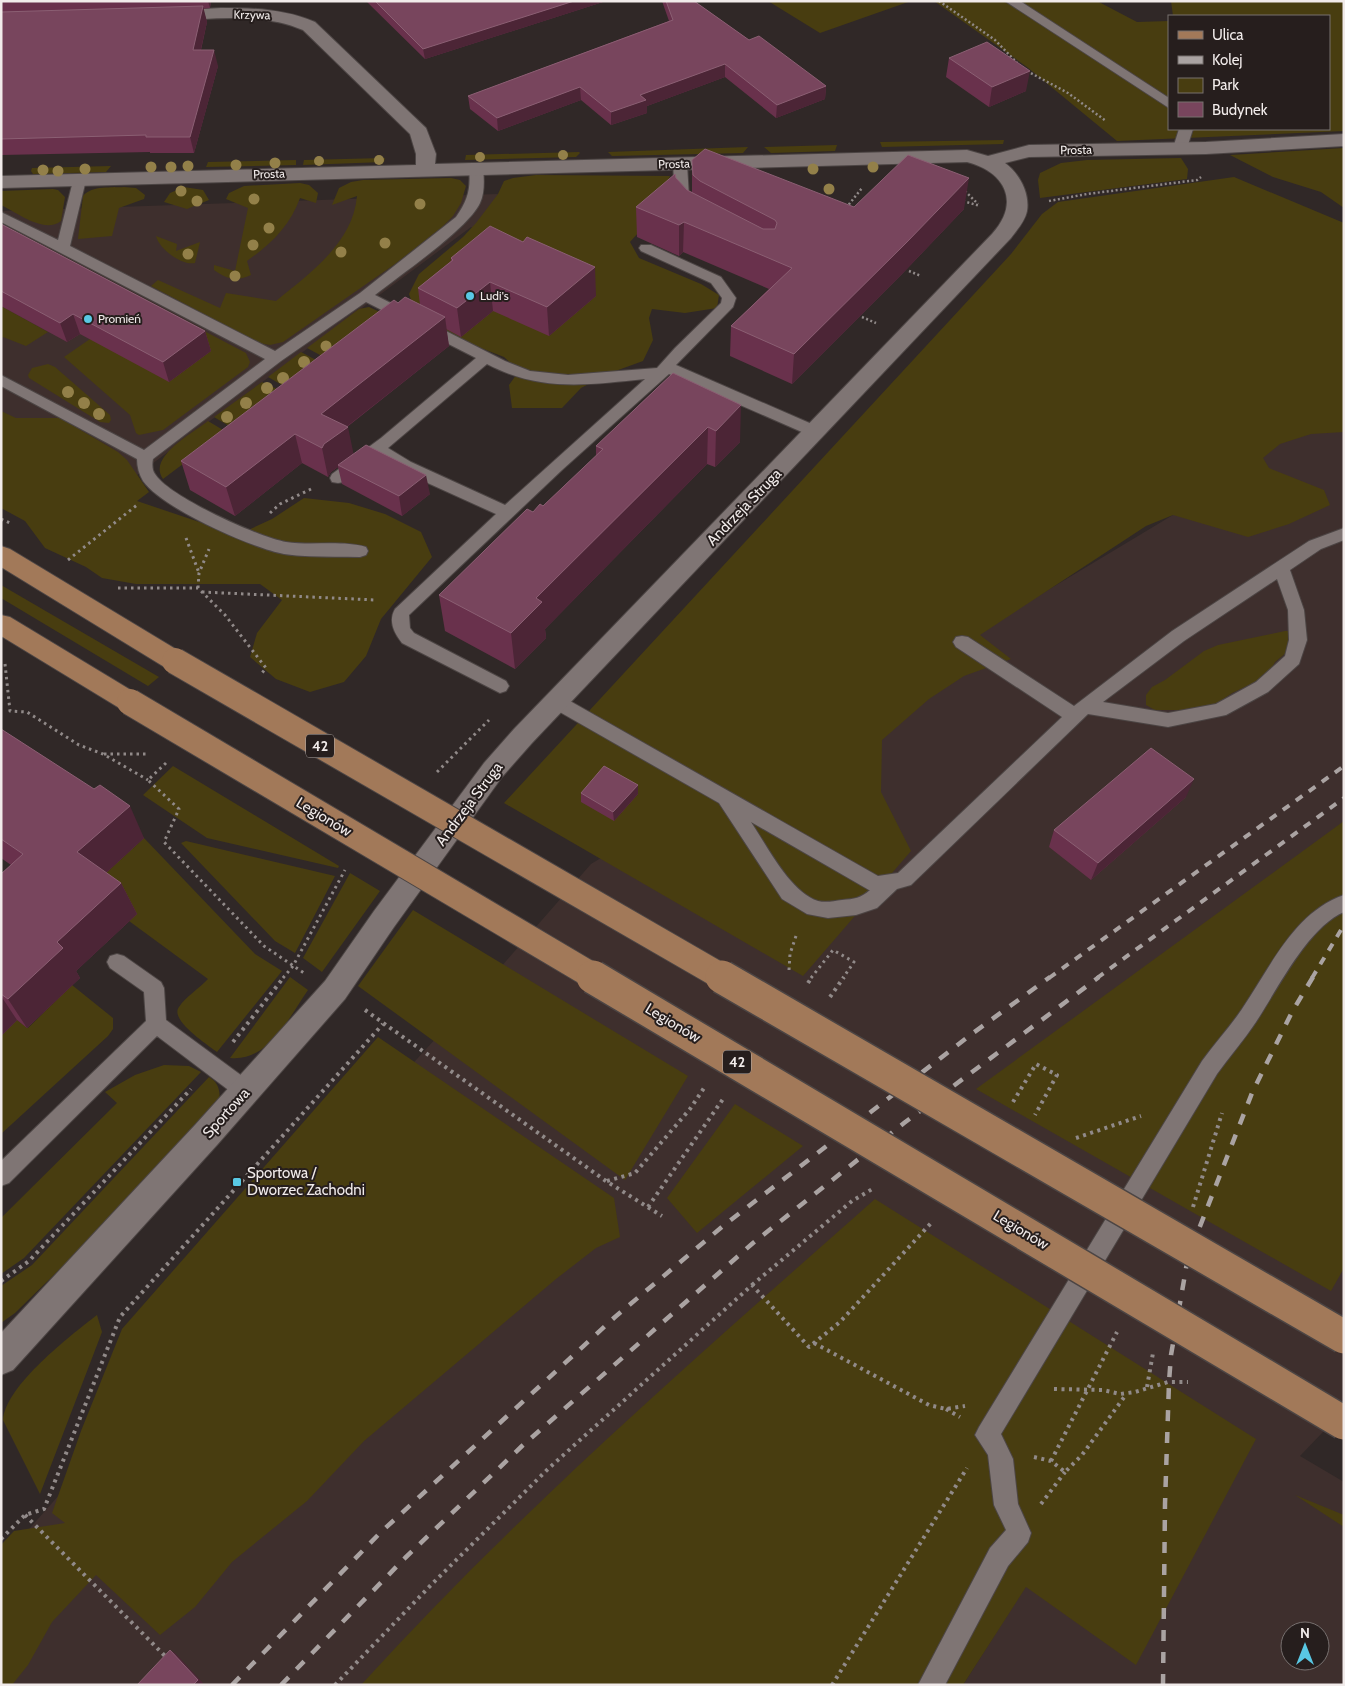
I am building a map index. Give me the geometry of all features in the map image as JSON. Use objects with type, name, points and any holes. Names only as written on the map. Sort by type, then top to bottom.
[{"type":"main road","name":"42","points":[[1,555],[175,662],[1344,1337]]},
{"type":"main road","name":"Legionów","points":[[1,624],[1344,1423]]},
{"type":"street","name":"Krzywa","points":[[152,17],[272,14],[290,17],[303,22],[318,33],[419,132],[426,154],[425,170]]},
{"type":"street","name":"Prosta","points":[[1,182],[935,156],[967,156],[987,162],[1029,151],[1253,147],[1344,140]]},
{"type":"street","points":[[987,162],[1003,170],[1011,179],[1016,189],[1017,210]]},
{"type":"street","name":"Andrzeja Struga","points":[[432,853],[493,770],[1004,233],[1017,210]]},
{"type":"street","name":"Sportowa","points":[[1,1358],[246,1091],[335,990],[432,853]]},
{"type":"lane","points":[[1011,1],[1168,103]]},
{"type":"lane","points":[[1180,148],[1186,130]]},
{"type":"lane","points":[[680,164],[684,207],[693,216]]},
{"type":"lane","points":[[360,551],[283,548],[244,535],[174,499],[149,477],[144,466],[145,457],[276,358],[365,296],[461,220],[474,202],[477,179],[476,168]]},
{"type":"lane","points":[[63,248],[79,180]]},
{"type":"lane","points":[[1,216],[276,358]]},
{"type":"lane","points":[[500,686],[408,638],[401,630],[401,613],[507,512],[664,370],[728,304],[729,298],[716,280],[646,248]]},
{"type":"lane","points":[[365,296],[507,369],[542,379],[567,380],[664,370],[816,432]]},
{"type":"lane","points":[[338,478],[378,449],[486,357]]},
{"type":"lane","points":[[1,380],[145,457]]},
{"type":"lane","points":[[378,449],[405,466],[507,512]]},
{"type":"lane","points":[[557,702],[876,884],[891,883],[904,879],[1080,711],[1178,636],[1315,546],[1344,534]]},
{"type":"lane","points":[[962,642],[1080,711],[1126,712],[1168,720],[1220,710],[1262,687],[1292,659],[1298,640],[1296,610],[1281,568]]},
{"type":"lane","points":[[723,797],[789,893],[814,908],[828,910],[856,907],[870,902],[891,883]]},
{"type":"lane","points":[[931,1685],[1000,1557],[1019,1533],[1007,1506],[1001,1456],[993,1440],[988,1435],[1212,1063],[1247,1018],[1294,946],[1319,918],[1336,904],[1344,903]]},
{"type":"lane","points":[[1,1176],[156,1024],[154,988],[117,962]]},
{"type":"lane","points":[[156,1024],[246,1091]]},
{"type":"path","points":[[939,1],[995,40],[1014,61],[1030,73],[1068,93],[1106,121],[1118,134],[1119,149]]},
{"type":"path","points":[[1017,210],[1059,198],[1197,180],[1206,174]]},
{"type":"path","points":[[845,209],[852,198],[868,182]]},
{"type":"path","points":[[958,200],[980,206]]},
{"type":"path","points":[[244,535],[280,504],[338,478]]},
{"type":"path","points":[[84,547],[159,487]]},
{"type":"path","points":[[198,588],[199,574],[220,523]]},
{"type":"path","points":[[134,588],[198,588],[202,592],[412,602]]},
{"type":"path","points":[[4,656],[10,711],[27,712],[79,745],[103,754],[148,780]]},
{"type":"path","points":[[103,754],[150,754]]},
{"type":"path","points":[[1,1280],[29,1262],[212,1066],[294,966],[264,946],[164,842]]},
{"type":"path","points":[[788,972],[790,954],[800,924],[797,898]]},
{"type":"path","points":[[825,1004],[854,962],[833,950]]},
{"type":"path","points":[[1,1539],[25,1515],[44,1509],[120,1317],[383,1024],[606,1182],[662,1216]]},
{"type":"path","points":[[1032,1120],[1057,1075],[1036,1064]]},
{"type":"path","points":[[606,1182],[635,1173],[710,1082]]},
{"type":"path","points":[[1076,1138],[1154,1112],[1195,1094]]},
{"type":"path","points":[[648,1207],[723,1099]]},
{"type":"path","points":[[336,1685],[430,1586],[549,1468],[752,1285],[852,1201],[872,1190]]},
{"type":"path","points":[[752,1285],[809,1347],[840,1322],[936,1218]]},
{"type":"path","points":[[1120,1327],[1051,1461],[1065,1472],[1077,1462],[1125,1395]]},
{"type":"path","points":[[832,1685],[988,1435]]},
{"type":"path","points":[[25,1515],[173,1664]]},
{"type":"shaded area","points":[[498,194],[482,232],[471,227],[94,507],[1,457],[1,211]]},
{"type":"shaded area","points":[[1344,397],[1344,1410],[1300,1456],[1344,1482],[1344,1685],[963,1685],[1026,1586],[577,1685],[1,1685],[23,1536],[125,1420],[373,1107],[493,976],[591,864],[1183,509]]},
{"type":"green space","points":[[768,1],[911,1],[820,33]]},
{"type":"green space","points":[[934,1],[1097,1],[1137,22],[1168,21],[1168,130],[1330,130],[1330,15],[1173,15],[1171,1],[1344,1],[1344,131],[1117,141],[1027,67]]},
{"type":"green space","points":[[1004,140],[1003,144],[882,147],[880,142]]},
{"type":"green space","points":[[837,145],[835,151],[771,153],[764,147]]},
{"type":"green space","points":[[748,147],[743,153],[612,156],[608,152]]},
{"type":"green space","points":[[1344,148],[1344,208],[1321,192],[1273,177],[1230,155]]},
{"type":"green space","points":[[579,152],[576,157],[465,160],[466,155]]},
{"type":"green space","points":[[385,158],[384,162],[303,165],[304,160]]},
{"type":"green space","points":[[1181,158],[1188,169],[1187,179],[1040,198],[1038,180],[1040,173],[1061,163],[1087,160]]},
{"type":"green space","points":[[296,160],[296,165],[206,167],[208,162]]},
{"type":"green space","points":[[111,166],[106,172],[33,174],[31,171],[32,168]]},
{"type":"green space","points":[[536,175],[670,176],[653,211],[643,227],[630,242],[639,258],[701,284],[719,295],[717,308],[685,313],[652,309],[649,318],[653,340],[643,361],[610,373],[581,388],[562,408],[512,408],[509,385],[519,371],[504,357],[435,330],[416,314],[409,294],[419,274],[463,237],[476,223],[498,194],[504,181]]},
{"type":"green space","points":[[1234,177],[1344,223],[1344,432],[1311,434],[1280,444],[1263,458],[1269,468],[1324,490],[1330,505],[1289,524],[1248,537],[1173,515],[1146,526],[980,635],[1011,659],[964,676],[929,699],[882,740],[881,792],[911,851],[803,976],[504,803],[1011,254],[1042,214],[1058,202]]},
{"type":"green space","points":[[451,178],[460,180],[466,186],[461,203],[453,216],[442,227],[395,264],[283,342],[270,345],[259,343],[151,286],[158,280],[220,308],[226,293],[276,301],[328,256],[347,228],[354,213],[357,196],[332,205],[339,188],[351,182],[363,180]]},
{"type":"green space","points":[[300,183],[309,185],[318,193],[316,203],[300,198],[291,217],[279,234],[247,261],[251,275],[236,279],[223,276],[214,270],[214,265],[235,271],[248,208],[226,199],[229,193],[244,186]]},
{"type":"green space","points":[[124,187],[136,188],[145,195],[144,199],[119,208],[112,236],[78,239],[83,196],[92,190]]},
{"type":"green space","points":[[184,187],[203,190],[209,200],[187,209],[164,202],[170,193]]},
{"type":"green space","points":[[58,190],[65,197],[61,221],[54,224],[39,224],[1,205],[1,191]]},
{"type":"green space","points":[[156,236],[177,244],[176,251],[200,242],[195,263],[184,262],[172,256],[158,241]]},
{"type":"green space","points":[[107,280],[246,353],[250,362],[248,367],[163,430],[139,435],[136,433],[130,415],[64,357],[90,339]]},
{"type":"green space","points":[[1,306],[48,332],[26,346],[3,337],[1,339]]},
{"type":"green space","points":[[369,307],[382,313],[325,355],[320,355],[307,348],[359,309]]},
{"type":"green space","points":[[301,352],[316,360],[288,384],[282,385],[268,377]]},
{"type":"green space","points":[[48,364],[55,367],[110,415],[111,420],[109,423],[100,422],[29,378],[28,375],[32,368]]},
{"type":"green space","points":[[262,382],[277,389],[229,426],[214,417]]},
{"type":"green space","points":[[1,411],[16,418],[60,418],[118,452],[127,460],[149,492],[137,501],[229,532],[244,532],[272,519],[304,498],[349,503],[385,514],[421,532],[432,557],[381,619],[366,656],[344,682],[310,692],[276,679],[250,657],[257,633],[282,600],[260,584],[136,584],[102,578],[86,567],[45,548],[25,521],[1,508]]},
{"type":"green space","points":[[208,421],[223,430],[223,434],[163,479],[160,471],[161,462],[166,454]]},
{"type":"green space","points":[[1,585],[159,677],[148,686],[1,598]]},
{"type":"green space","points":[[1291,631],[1287,652],[1275,662],[1269,673],[1216,704],[1182,710],[1155,710],[1146,705],[1146,695],[1152,687],[1165,680],[1204,651],[1218,645]]},
{"type":"green space","points":[[173,766],[339,866],[338,868],[207,838],[143,795]]},
{"type":"green space","points":[[1344,821],[1344,1268],[1331,1291],[976,1089]]},
{"type":"green space","points":[[144,838],[255,954],[282,971],[217,1052],[184,1025],[179,1019],[177,1012],[185,999],[208,979],[129,921],[136,914],[94,884]]},
{"type":"green space","points":[[186,841],[335,876],[295,953],[275,941],[181,843]]},
{"type":"green space","points":[[350,873],[380,891],[322,972],[303,958]]},
{"type":"green space","points":[[413,910],[688,1076],[625,1180],[358,986]]},
{"type":"green space","points":[[290,977],[308,990],[285,1024],[267,1045],[256,1053],[244,1057],[230,1058]]},
{"type":"green space","points":[[72,985],[113,1018],[113,1029],[108,1036],[1,1134],[1,1036],[17,1020],[28,1028]]},
{"type":"green space","points":[[378,1037],[614,1198],[620,1237],[596,1248],[556,1279],[364,1441],[307,1501],[232,1562],[195,1607],[160,1635],[96,1575],[52,1622],[28,1665],[12,1685],[1,1685],[1,1545],[14,1531],[65,1523],[52,1513],[81,1431],[122,1329]]},
{"type":"green space","points":[[164,1065],[189,1066],[201,1072],[24,1258],[1,1274],[1,1218],[117,1103],[105,1092],[135,1075]]},
{"type":"green space","points":[[209,1077],[215,1081],[218,1087],[220,1094],[219,1102],[117,1213],[15,1313],[1,1323],[1,1286],[32,1265]]},
{"type":"green space","points":[[735,1104],[803,1146],[697,1233],[667,1198]]},
{"type":"green space","points":[[875,1199],[1256,1439],[1136,1665],[1026,1587],[963,1685],[361,1685],[422,1620],[547,1495],[677,1375]]},
{"type":"green space","points":[[97,1315],[102,1332],[40,1494],[3,1420],[7,1406],[15,1392],[41,1362]]},
{"type":"green space","points":[[1295,1495],[1344,1515],[1344,1527]]},
{"type":"building","points":[[375,1],[574,1],[423,49]]},
{"type":"building","points":[[666,1],[694,1],[749,40],[759,36],[826,86],[777,105],[725,64],[640,95],[646,100],[611,112],[580,87],[497,118],[468,96],[673,20]]},
{"type":"building","points":[[203,6],[193,50],[214,50],[190,137],[146,137],[146,135],[1,139],[1,12]]},
{"type":"building","points":[[987,42],[1030,71],[992,87],[949,58]]},
{"type":"building","points":[[705,149],[854,207],[908,155],[969,178],[794,354],[731,326],[792,268],[684,222],[679,225],[636,207],[675,174],[676,178],[687,190],[763,229],[775,229],[777,223],[775,220],[700,181],[693,175],[692,160]]},
{"type":"building","name":"Promień","points":[[1,224],[205,331],[163,362],[73,314],[60,323],[1,291]]},
{"type":"building","points":[[490,226],[523,242],[527,237],[595,267],[547,307],[490,282],[457,308],[418,288],[453,260],[451,258]]},
{"type":"building","points":[[405,297],[445,317],[321,414],[348,427],[324,444],[322,448],[295,434],[226,487],[181,461],[394,300],[398,303]]},
{"type":"building","points":[[673,373],[741,405],[716,431],[708,427],[536,598],[542,602],[511,633],[439,595],[527,509],[533,512],[540,504],[543,506],[603,449],[596,446]]},
{"type":"building","points":[[366,445],[426,475],[399,496],[338,465]]},
{"type":"building","points":[[1,729],[94,789],[100,785],[130,806],[77,852],[121,883],[57,942],[63,948],[8,999],[1,994],[1,874],[23,854],[1,839]]},
{"type":"building","points":[[1151,748],[1194,779],[1098,863],[1054,830]]},
{"type":"building","points":[[604,766],[638,785],[613,812],[581,793]]},
{"type":"building","points":[[170,1650],[198,1680],[193,1685],[137,1685]]},
{"type":"railway","points":[[1049,978],[1344,766]]},
{"type":"railway","points":[[1097,978],[1344,798]]},
{"type":"railway","points":[[1312,978],[1344,925]]},
{"type":"railway","points":[[232,1685],[380,1533],[615,1317],[723,1226],[973,1033],[1050,977]]},
{"type":"railway","points":[[281,1685],[405,1558],[522,1446],[753,1243],[904,1123],[1099,977]]},
{"type":"railway","points":[[1163,1685],[1165,1504],[1169,1382],[1171,1355],[1188,1257],[1252,1093],[1292,1012],[1313,977]]},
{"type":"place","name":"Ludi's","points":[[470,296]]},
{"type":"place","name":"Promień","points":[[88,319]]},
{"type":"place","name":"Sportowa / Dworzec Zachodni","points":[[237,1182]]}]
